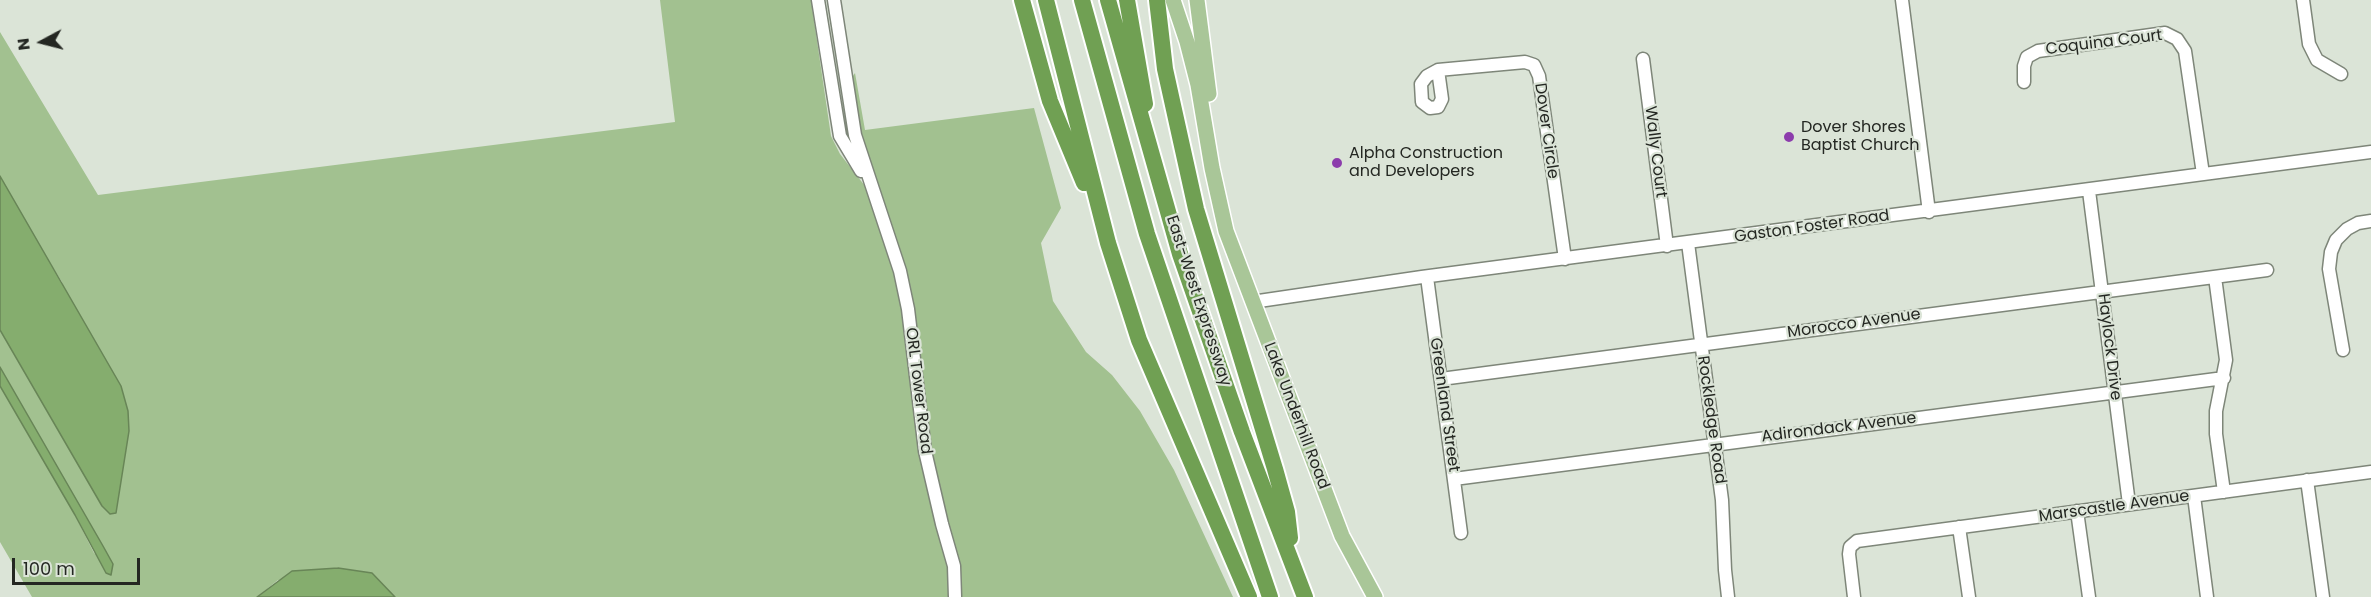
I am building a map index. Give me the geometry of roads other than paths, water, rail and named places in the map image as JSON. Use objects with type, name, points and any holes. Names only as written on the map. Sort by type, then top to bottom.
[{"type":"highway","points":[[1022,0],[1050,101],[1108,243]]},
{"type":"highway","points":[[1046,0],[1108,243],[1139,340],[1249,597]]},
{"type":"highway","name":"East-West Expressway","points":[[1082,0],[1154,256],[1270,597]]},
{"type":"highway","name":"East-West Expressway","points":[[1108,0],[1180,254],[1218,364],[1305,597]]},
{"type":"highway","points":[[1126,0],[1145,97],[1149,149]]},
{"type":"highway","points":[[1157,0],[1165,69],[1196,209],[1287,512],[1292,560]]},
{"type":"main road","name":"Lake Underhill Road","points":[[1173,0],[1198,85],[1212,168],[1226,231],[1342,536],[1375,597]]},
{"type":"main road","name":"Lake Underhill Road","points":[[1197,0],[1226,231]]},
{"type":"street","name":"ORL Tower Road","points":[[818,0],[840,135],[871,188]]},
{"type":"street","name":"ORL Tower Road","points":[[834,0],[842,66],[855,135],[900,271],[906,300],[926,451],[954,566],[955,597]]},
{"type":"street","points":[[1902,0],[1929,212]]},
{"type":"street","points":[[2303,0],[2309,44],[2317,60],[2341,74]]},
{"type":"street","name":"Coquina Court","points":[[2024,82],[2024,66],[2027,57],[2038,51],[2165,33],[2177,39],[2185,51],[2203,174]]},
{"type":"street","name":"Wally Court","points":[[1643,58],[1667,246]]},
{"type":"street","name":"Dover Circle","points":[[1438,70],[1525,62],[1534,65],[1539,76],[1565,259]]},
{"type":"street","points":[[828,68],[842,66]]},
{"type":"street","name":"Gaston Foster Road","points":[[1252,302],[1426,277],[2371,153]]},
{"type":"street","name":"Haylock Drive","points":[[2089,190],[2129,504]]},
{"type":"street","points":[[2343,350],[2329,269],[2331,252],[2336,240],[2347,229],[2358,223],[2371,221]]},
{"type":"street","name":"Rockledge Road","points":[[1688,243],[1722,500],[1728,597]]},
{"type":"street","name":"Morocco Avenue","points":[[1441,379],[2267,270]]},
{"type":"street","name":"Greenland Street","points":[[1426,277],[1461,533]]},
{"type":"street","points":[[2215,277],[2226,360],[2216,411],[2216,435],[2224,492]]},
{"type":"street","name":"Adirondack Avenue","points":[[1454,479],[2224,378]]},
{"type":"street","name":"Marscastle Avenue","points":[[1854,597],[1849,554],[1850,547],[1857,541],[2371,472]]},
{"type":"street","points":[[2307,480],[2323,597]]},
{"type":"street","points":[[2194,496],[2207,597]]},
{"type":"street","points":[[2077,512],[2089,597]]},
{"type":"street","points":[[1959,527],[1969,597]]},
{"type":"place","name":"Dover Shores Baptist Church","points":[[1789,137]]},
{"type":"place","name":"Alpha Construction and Developers","points":[[1337,163]]}]
